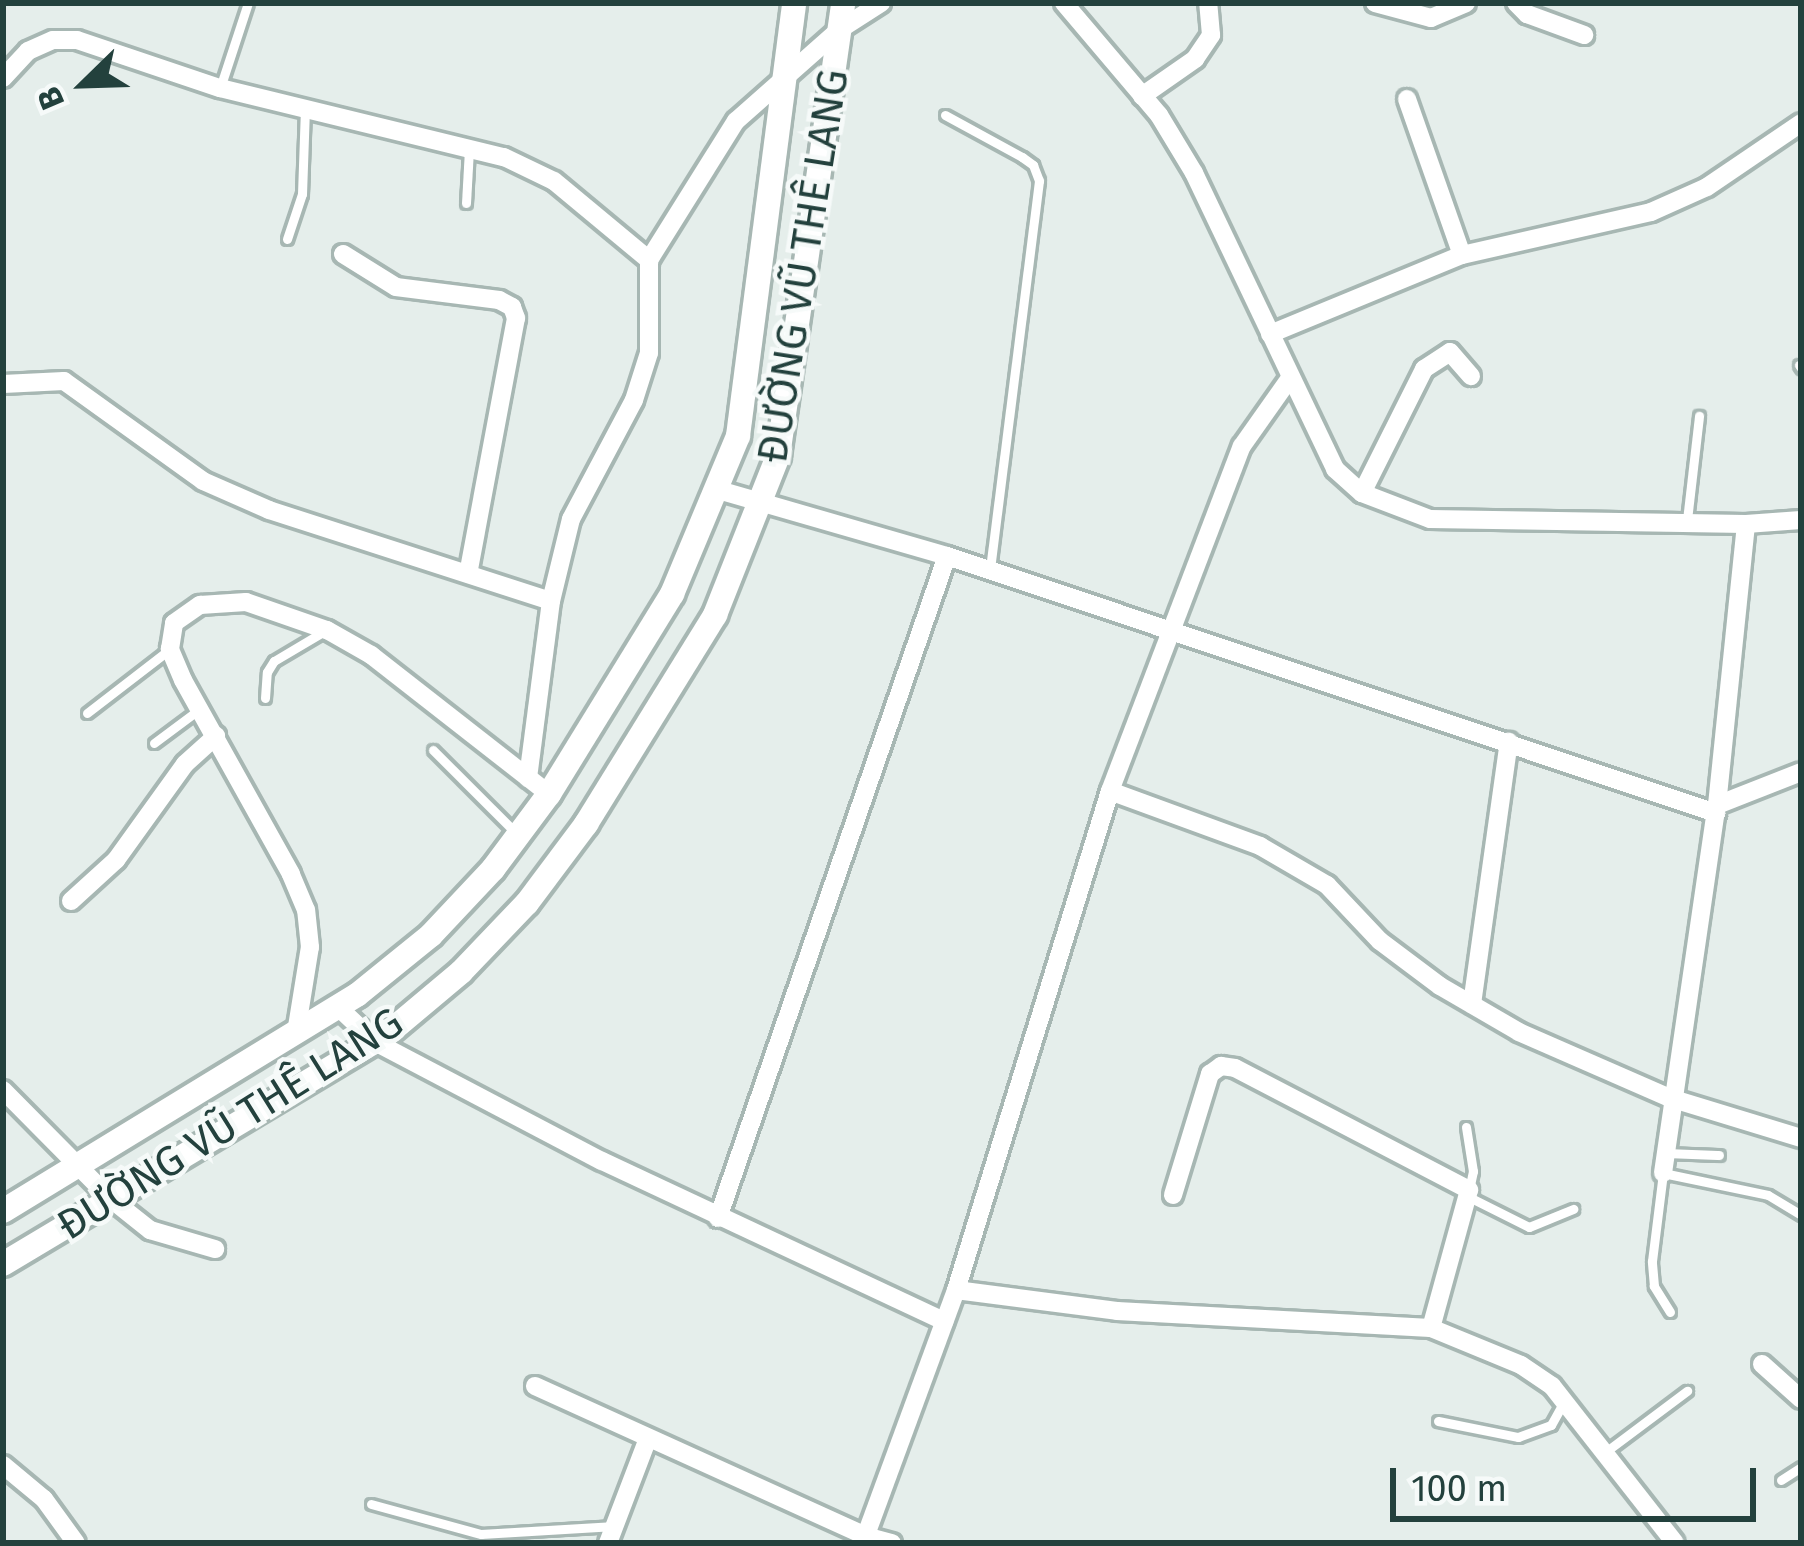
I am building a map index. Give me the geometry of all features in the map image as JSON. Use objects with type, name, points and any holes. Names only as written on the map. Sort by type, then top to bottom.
[{"type":"street","name":"ĐƯỜNG VŨ THÊ LANG","points":[[3,1211],[338,1007],[430,935],[519,835],[538,786],[672,594],[738,436],[794,3]]},
{"type":"street","name":"ĐƯỜNG VŨ THÊ LANG","points":[[3,1264],[375,1042],[494,938],[586,824],[715,615],[778,456],[843,3]]},
{"type":"street","points":[[538,786],[551,601],[571,519],[634,400],[649,353],[649,260],[710,155],[736,121],[839,30],[880,3]]},
{"type":"street","points":[[1064,3],[1142,96],[1194,173],[1335,469],[1362,493],[1430,518],[1746,524],[1801,520]]},
{"type":"street","points":[[1142,96],[1203,47],[1211,35],[1208,3]]},
{"type":"street","points":[[1375,3],[1431,18],[1466,3]]},
{"type":"street","points":[[1516,3],[1527,14],[1584,35]]},
{"type":"street","points":[[3,78],[28,51],[52,40],[77,40],[220,88],[469,147],[504,157],[554,181],[649,260]]},
{"type":"street","points":[[1407,99],[1462,255]]},
{"type":"street","points":[[1270,334],[1462,255],[1651,212],[1706,187],[1801,123]]},
{"type":"street","points":[[343,254],[397,287],[499,300],[512,307],[516,318],[468,574]]},
{"type":"street","points":[[1362,493],[1424,369],[1450,352],[1462,360],[1471,376]]},
{"type":"street","points":[[864,1539],[956,1290],[1110,791],[1242,446],[1290,378]]},
{"type":"street","points":[[3,384],[64,381],[203,481],[269,510],[551,601]]},
{"type":"street","points":[[715,489],[947,556],[1717,809],[1801,772]]},
{"type":"street","points":[[1663,1163],[1717,809],[1746,524]]},
{"type":"street","points":[[718,1217],[947,556]]},
{"type":"street","points":[[296,1033],[310,947],[305,910],[170,650],[174,623],[200,605],[246,602],[327,630],[385,666],[538,786]]},
{"type":"street","points":[[71,902],[116,860],[185,764],[216,736]]},
{"type":"street","points":[[1472,1004],[1509,742]]},
{"type":"street","points":[[1110,791],[1260,846],[1328,885],[1380,941],[1519,1032],[1670,1098],[1801,1138]]},
{"type":"street","points":[[338,1007],[375,1042],[718,1217],[944,1321]]},
{"type":"street","points":[[1173,1196],[1210,1074],[1221,1066],[1468,1193],[1431,1328]]},
{"type":"street","points":[[3,1090],[111,1199],[150,1229],[215,1250]]},
{"type":"street","points":[[956,1290],[1118,1311],[1431,1328],[1521,1365],[1564,1402],[1675,1543]]},
{"type":"street","points":[[1762,1364],[1801,1400]]},
{"type":"street","points":[[535,1386],[864,1539],[892,1543]]},
{"type":"street","points":[[612,1534],[649,1438]]},
{"type":"street","points":[[3,1465],[44,1499],[76,1543]]},
{"type":"lane","points":[[220,88],[248,3]]},
{"type":"lane","points":[[287,239],[302,194],[304,109]]},
{"type":"lane","points":[[945,115],[1022,157],[1033,165],[1039,181],[990,571]]},
{"type":"lane","points":[[466,203],[469,147]]},
{"type":"lane","points":[[1687,520],[1699,416]]},
{"type":"lane","points":[[266,698],[267,672],[274,661],[327,630]]},
{"type":"lane","points":[[87,713],[170,650]]},
{"type":"lane","points":[[154,743],[201,708]]},
{"type":"lane","points":[[434,750],[519,835]]},
{"type":"lane","points":[[1466,1127],[1473,1171],[1468,1193],[1529,1227],[1573,1209]]},
{"type":"lane","points":[[1663,1163],[1719,1155]]},
{"type":"lane","points":[[1663,1163],[1768,1195],[1801,1215]]},
{"type":"lane","points":[[1663,1163],[1652,1261],[1654,1286],[1670,1312]]},
{"type":"lane","points":[[1604,1454],[1687,1391]]},
{"type":"lane","points":[[1438,1421],[1518,1437],[1550,1425],[1564,1402]]},
{"type":"lane","points":[[1781,1480],[1801,1467]]},
{"type":"lane","points":[[370,1504],[481,1534],[612,1534]]}]
